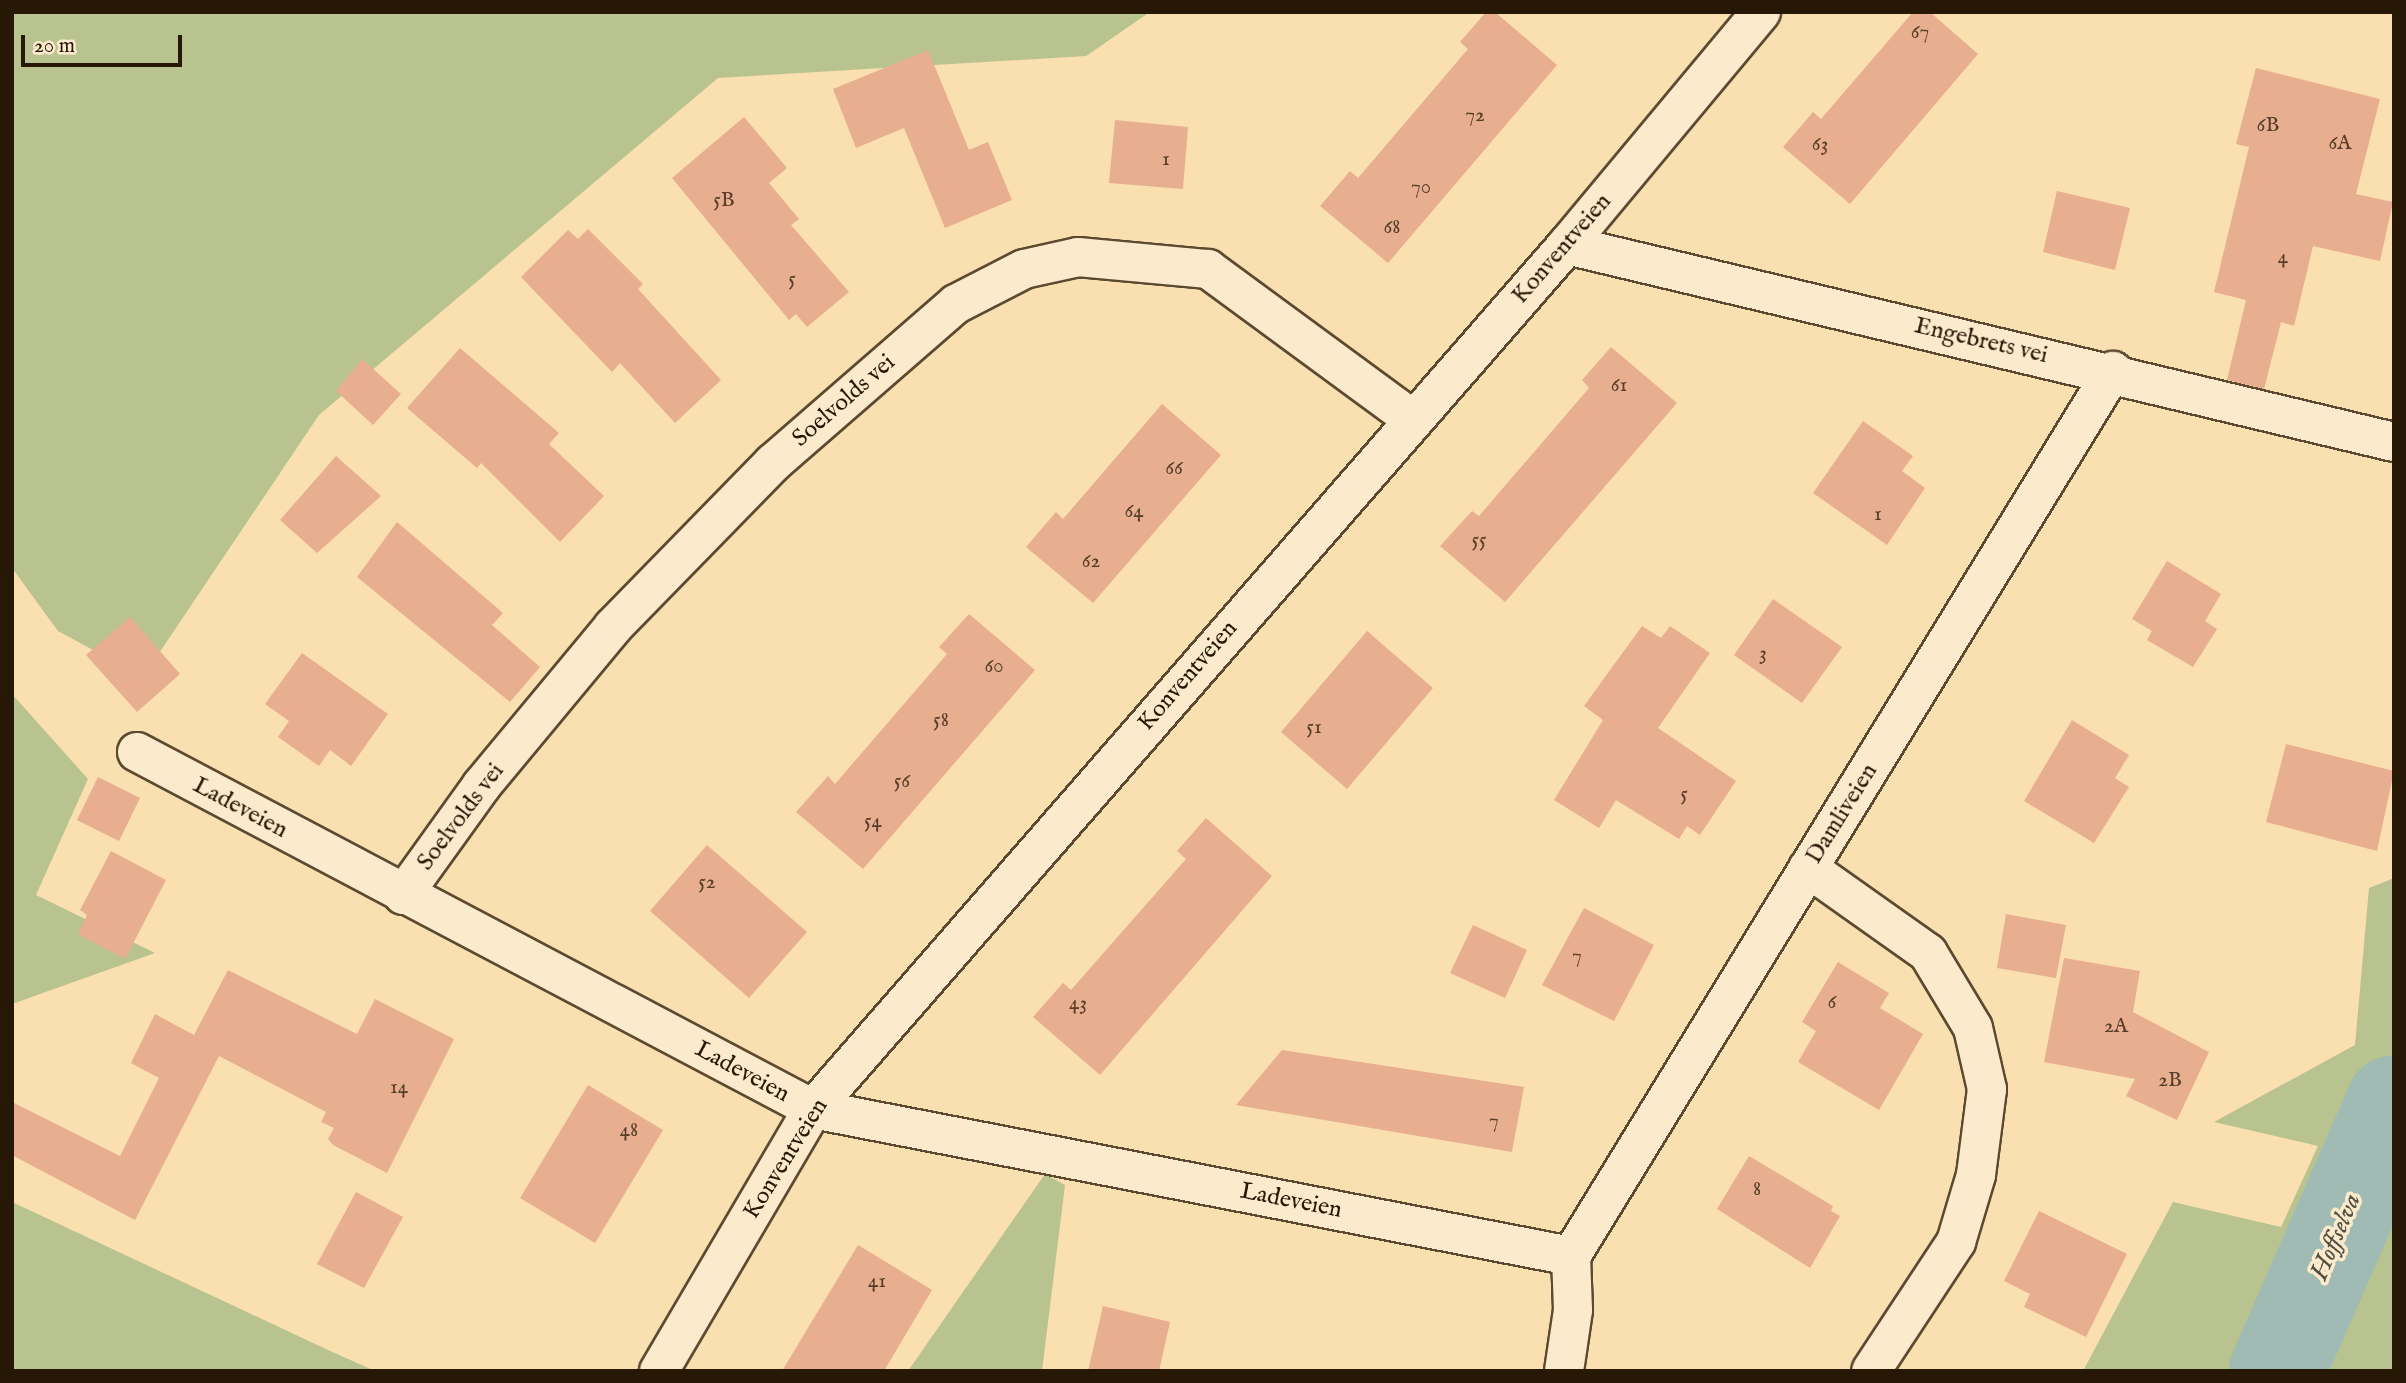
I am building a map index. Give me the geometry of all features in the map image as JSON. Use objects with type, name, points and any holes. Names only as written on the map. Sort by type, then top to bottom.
[{"type":"street","name":"Konventveien","points":[[659,1371],[813,1109],[1412,419],[1567,245],[1755,14]]},
{"type":"street","name":"Engebrets vei","points":[[1567,245],[2113,372],[2394,442]]},
{"type":"street","name":"Soelvolds vei","points":[[403,895],[482,785],[613,627],[773,463],[956,304],[1024,269],[1078,257],[1208,269],[1412,419]]},
{"type":"street","name":"Damliveien","points":[[1571,1256],[2113,372]]},
{"type":"street","name":"Ladeveien","points":[[137,752],[403,895],[813,1109],[1571,1256]]},
{"type":"street","points":[[1808,868],[1928,953],[1973,1028],[1987,1088],[1976,1175],[1956,1242],[1871,1371]]},
{"type":"street","points":[[1564,1371],[1573,1310],[1571,1256]]},
{"type":"green space","points":[[12,12],[1150,12],[1086,56],[718,78],[319,415],[143,677],[58,631],[12,568]]},
{"type":"green space","points":[[12,694],[88,779],[36,895],[155,953],[12,1004]]},
{"type":"green space","points":[[2394,878],[2394,1371],[2083,1371],[2173,1202],[2281,1227],[2318,1146],[2214,1122],[2355,1045],[2369,888]]},
{"type":"green space","points":[[1045,1174],[1065,1185],[1042,1371],[908,1371]]},
{"type":"green space","points":[[12,1202],[328,1350],[375,1371],[12,1371]]},
{"type":"building","points":[[1486,12],[1495,12],[1557,65],[1388,263],[1320,206],[1350,171],[1358,178],[1468,49],[1460,42]]},
{"type":"building","points":[[1913,12],[1930,12],[1978,54],[1850,204],[1783,147],[1813,112],[1821,119]]},
{"type":"building","points":[[928,50],[969,150],[988,142],[1012,200],[945,228],[904,128],[856,148],[833,89]]},
{"type":"building","points":[[2256,68],[2380,99],[2356,194],[2393,202],[2380,261],[2313,246],[2294,326],[2281,322],[2264,389],[2227,380],[2246,300],[2214,292],[2249,147],[2236,144]]},
{"type":"building","points":[[744,117],[787,168],[769,183],[799,219],[791,225],[849,292],[807,327],[796,314],[789,320],[672,178]]},
{"type":"building","points":[[1115,120],[1188,127],[1183,189],[1109,183]]},
{"type":"building","points":[[2057,191],[2130,208],[2115,270],[2043,252]]},
{"type":"building","points":[[588,229],[643,284],[638,289],[721,380],[675,423],[620,363],[612,372],[521,277],[568,230],[578,239]]},
{"type":"building","points":[[1611,347],[1677,403],[1505,602],[1440,546],[1472,511],[1479,516],[1589,388],[1582,380]]},
{"type":"building","points":[[460,348],[559,433],[549,444],[604,496],[560,542],[481,463],[477,468],[407,408]]},
{"type":"building","points":[[362,359],[401,394],[373,425],[336,391]]},
{"type":"building","points":[[1162,404],[1221,455],[1093,603],[1026,547],[1056,512],[1063,519]]},
{"type":"building","points":[[1863,421],[1913,456],[1902,471],[1925,488],[1887,545],[1813,493]]},
{"type":"building","points":[[336,456],[381,496],[317,553],[280,520]]},
{"type":"building","points":[[397,522],[503,613],[492,625],[540,667],[510,702],[357,577]]},
{"type":"building","points":[[2167,561],[2221,594],[2205,621],[2217,629],[2193,667],[2147,640],[2152,631],[2132,619]]},
{"type":"building","points":[[1773,599],[1842,647],[1802,703],[1734,655]]},
{"type":"building","points":[[969,614],[1035,670],[863,869],[796,812],[828,776],[835,784],[947,654],[939,647]]},
{"type":"building","points":[[130,617],[180,674],[137,712],[86,655]]},
{"type":"building","points":[[1642,626],[1661,638],[1670,626],[1710,653],[1658,728],[1736,781],[1700,835],[1687,826],[1679,839],[1616,800],[1599,828],[1554,800],[1603,720],[1584,706]]},
{"type":"building","points":[[1367,631],[1433,688],[1347,789],[1281,732]]},
{"type":"building","points":[[302,653],[388,714],[351,766],[330,750],[319,766],[278,737],[289,721],[265,704]]},
{"type":"building","points":[[2072,720],[2129,755],[2115,778],[2129,787],[2094,843],[2024,801]]},
{"type":"building","points":[[2286,744],[2394,771],[2377,851],[2266,822]]},
{"type":"building","points":[[98,777],[140,798],[119,841],[77,820]]},
{"type":"building","points":[[1206,818],[1272,876],[1100,1075],[1033,1017],[1063,983],[1071,990],[1186,859],[1177,851]]},
{"type":"building","points":[[707,845],[807,932],[749,998],[650,911]]},
{"type":"building","points":[[111,851],[166,880],[125,959],[78,934],[87,915],[80,910]]},
{"type":"building","points":[[1584,908],[1654,945],[1614,1021],[1542,985]]},
{"type":"building","points":[[2006,914],[2066,925],[2056,978],[1997,968]]},
{"type":"building","points":[[1473,925],[1527,950],[1505,998],[1450,973]]},
{"type":"building","points":[[2064,958],[2140,971],[2133,1012],[2209,1052],[2177,1120],[2126,1096],[2135,1079],[2044,1062]]},
{"type":"building","points":[[1838,962],[1889,993],[1880,1008],[1923,1034],[1879,1110],[1798,1062],[1816,1031],[1802,1022]]},
{"type":"building","points":[[228,970],[357,1034],[375,999],[454,1039],[387,1173],[333,1145],[328,1139],[334,1128],[321,1122],[326,1112],[219,1056],[135,1220],[12,1155],[12,1102],[120,1156],[159,1078],[131,1063],[155,1014],[194,1035]]},
{"type":"building","points":[[1282,1050],[1524,1087],[1512,1152],[1236,1105]]},
{"type":"building","points":[[588,1085],[663,1130],[595,1243],[520,1198]]},
{"type":"building","points":[[1749,1156],[1833,1206],[1831,1211],[1840,1216],[1810,1268],[1717,1209]]},
{"type":"building","points":[[356,1192],[403,1217],[364,1288],[317,1264]]},
{"type":"building","points":[[2039,1211],[2127,1254],[2086,1337],[2024,1307],[2030,1294],[2004,1281]]},
{"type":"building","points":[[858,1245],[932,1290],[884,1371],[782,1371]]},
{"type":"building","points":[[1103,1306],[1170,1322],[1159,1371],[1088,1371]]},
{"type":"waterway","name":"Hoffselva","points":[[2277,1371],[2394,1103]]}]
